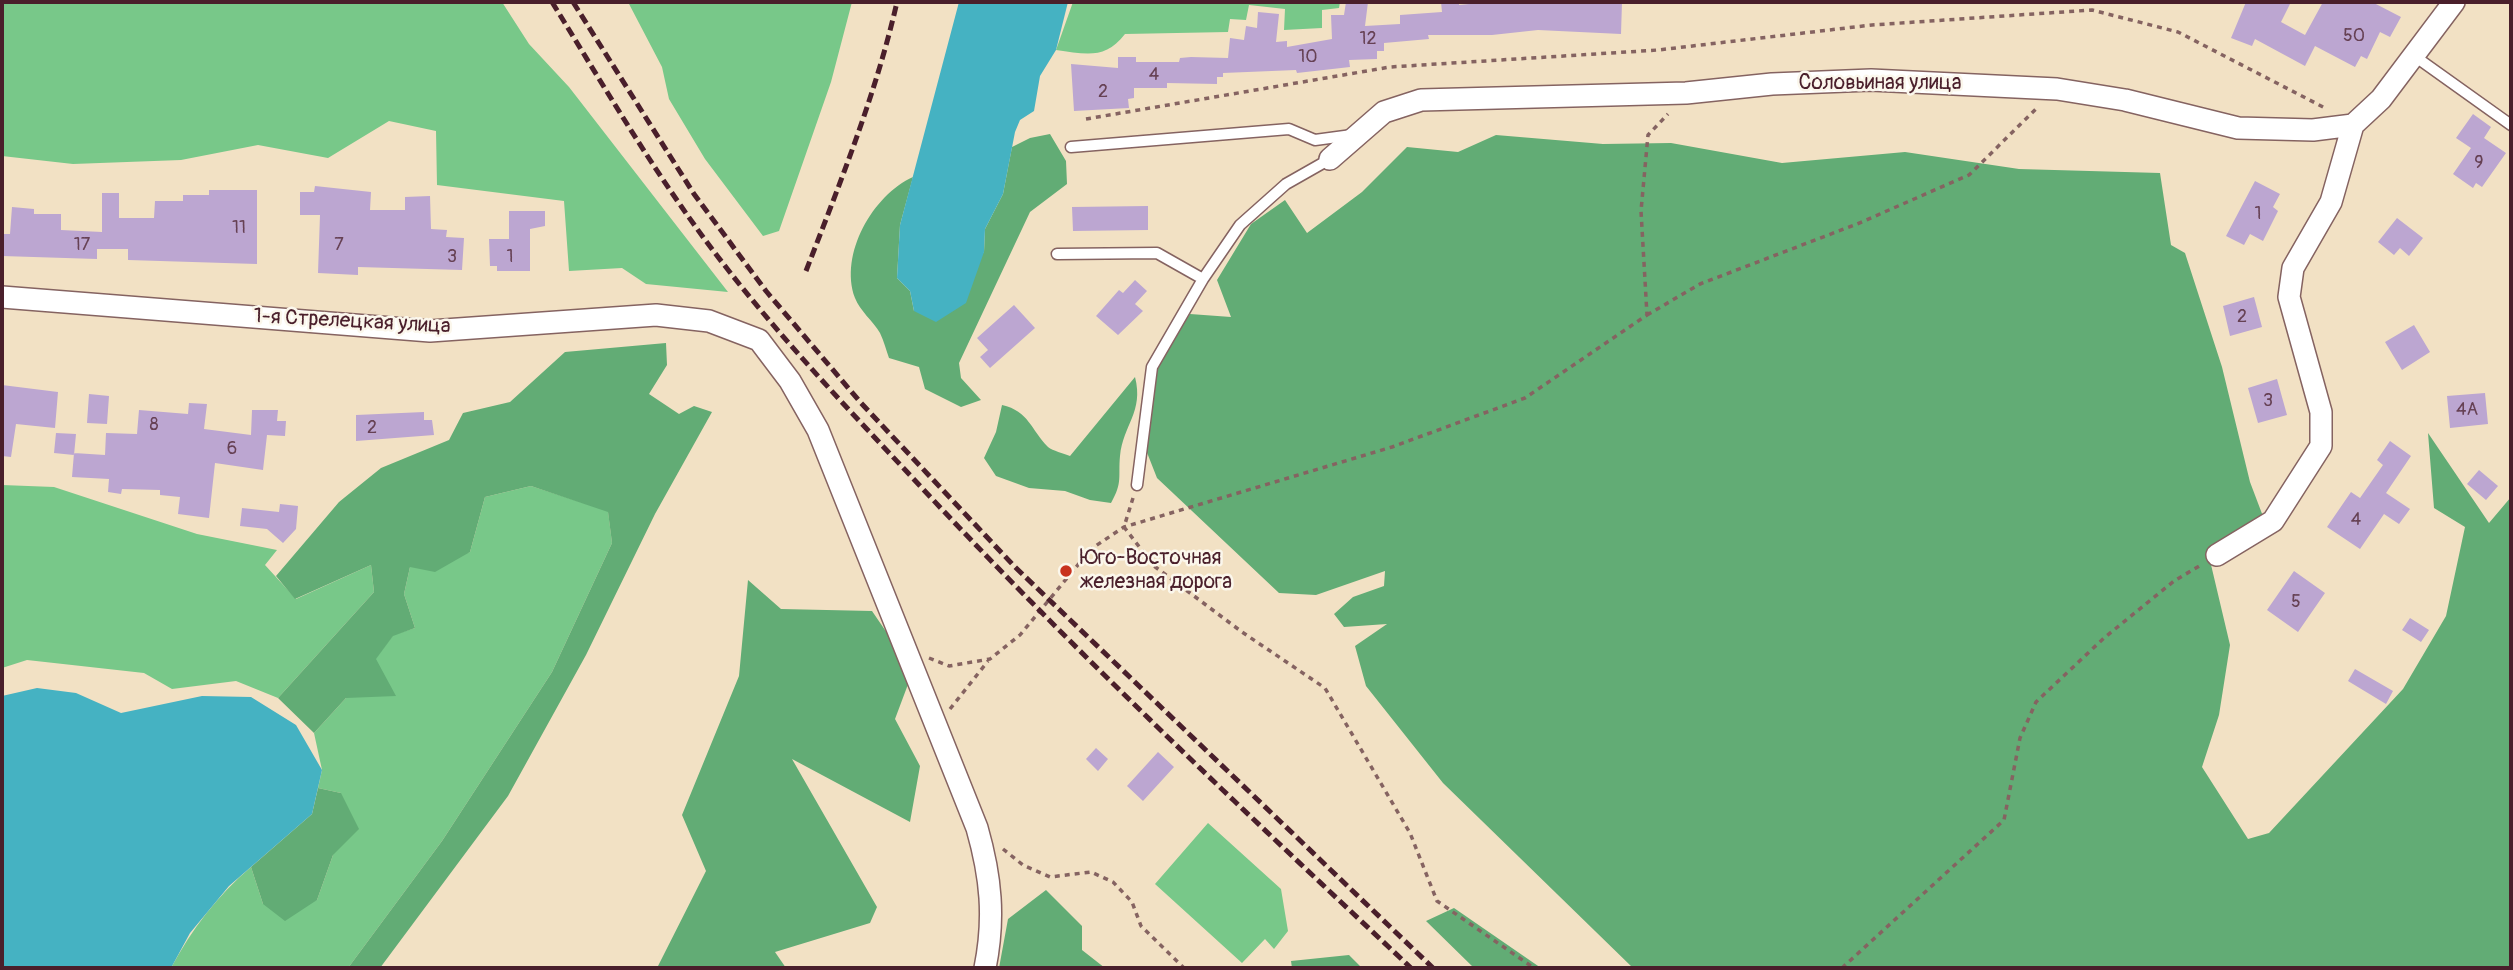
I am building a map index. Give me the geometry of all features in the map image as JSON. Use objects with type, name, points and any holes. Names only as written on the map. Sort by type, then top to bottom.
[{"type":"street","points":[[2217,555],[2273,521],[2321,446],[2321,412],[2289,297],[2293,268],[2331,202],[2354,125],[2381,99],[2454,2]]},
{"type":"street","name":"Соловьиная улица","points":[[1329,159],[1384,112],[1421,100],[1686,93],[1772,84],[1871,80],[2057,89],[2125,100],[2238,128],[2313,130],[2354,125]]},
{"type":"street","name":"1-я Стрелецкая улица","points":[[2,297],[430,331],[656,315],[709,321],[759,340],[790,381],[818,430],[976,828],[988,869],[992,904],[991,937],[985,968]]},
{"type":"lane","points":[[2413,55],[2511,125]]},
{"type":"lane","points":[[1071,147],[1289,129],[1315,140],[1361,134]]},
{"type":"lane","points":[[1137,485],[1152,367],[1203,279],[1240,225],[1286,184],[1329,159]]},
{"type":"lane","points":[[1057,254],[1157,253],[1203,279]]},
{"type":"path","points":[[1086,119],[1390,67],[1670,49],[1845,28],[2092,10],[2178,32],[2325,108]]},
{"type":"path","points":[[936,727],[990,659],[1020,635],[1091,549],[1124,527],[1392,447],[1525,398],[1647,315],[1700,284],[1857,224],[1969,175],[2057,89]]},
{"type":"path","points":[[1647,315],[1641,211],[1648,135],[1686,93]]},
{"type":"path","points":[[1124,527],[1137,485]]},
{"type":"path","points":[[1124,527],[1154,566],[1242,632],[1325,688],[1410,833],[1437,901],[1534,968]]},
{"type":"path","points":[[1842,968],[2004,820],[2020,738],[2036,702],[2104,638],[2174,581],[2217,555]]},
{"type":"path","points":[[904,648],[949,666],[990,659]]},
{"type":"path","points":[[976,828],[1023,865],[1050,877],[1091,872],[1113,882],[1132,902],[1141,926],[1184,968]]},
{"type":"green space","points":[[2,2],[502,2],[529,44],[569,87],[728,292],[646,284],[622,268],[569,271],[564,201],[437,185],[436,131],[389,121],[328,158],[258,145],[181,160],[73,164],[2,156]]},
{"type":"green space","points":[[628,2],[852,2],[831,82],[779,231],[763,236],[705,159],[669,99],[662,67]]},
{"type":"green space","points":[[1073,2],[1340,2],[1339,8],[1322,10],[1322,28],[1284,30],[1285,9],[1249,5],[1246,20],[1230,19],[1228,32],[1125,34],[1110,48],[1086,54],[1056,50]]},
{"type":"green space","points":[[1050,134],[1066,161],[1067,184],[1030,212],[959,363],[961,378],[981,400],[961,407],[925,389],[919,367],[889,358],[880,333],[855,298],[851,281],[856,245],[863,228],[885,197],[913,177],[900,225],[897,278],[910,291],[914,311],[984,252],[985,229],[1003,194],[1012,147],[1030,138]]},
{"type":"green space","points":[[1496,135],[1603,144],[1671,143],[1782,163],[1905,152],[2019,169],[2160,173],[2171,245],[2185,253],[2222,367],[2250,482],[2264,519],[2208,552],[2230,645],[2219,715],[2202,767],[2248,839],[2269,833],[2403,689],[2446,616],[2465,527],[2434,508],[2428,433],[2489,523],[2511,497],[2511,968],[1633,968],[1443,783],[1366,686],[1355,646],[1387,624],[1344,627],[1334,614],[1353,597],[1384,586],[1385,571],[1316,595],[1279,593],[1157,478],[1146,450],[1156,373],[1168,347],[1190,314],[1231,317],[1217,280],[1251,224],[1285,200],[1307,233],[1362,192],[1407,147],[1458,152]]},
{"type":"green space","points":[[666,343],[667,365],[649,394],[679,414],[694,406],[712,412],[655,514],[586,655],[508,796],[380,968],[348,968],[442,841],[552,672],[612,543],[608,512],[531,486],[485,497],[470,552],[435,572],[410,567],[404,594],[415,628],[393,636],[376,659],[396,696],[346,698],[314,733],[278,698],[374,592],[371,565],[295,599],[276,576],[339,502],[381,468],[449,440],[463,413],[510,402],[565,352]]},
{"type":"green space","points":[[1135,377],[1137,400],[1122,445],[1119,484],[1111,503],[1090,500],[1065,491],[1029,488],[996,476],[984,458],[996,432],[1002,405],[1024,416],[1048,447],[1070,456]]},
{"type":"green space","points":[[2,485],[54,487],[197,534],[277,550],[265,565],[296,599],[371,565],[374,592],[278,698],[236,681],[172,689],[144,673],[27,660],[2,668]]},
{"type":"green space","points":[[531,486],[608,511],[612,543],[552,672],[442,841],[348,968],[171,968],[206,914],[251,867],[263,904],[317,900],[333,855],[341,793],[318,788],[322,770],[314,733],[346,698],[393,635],[415,628],[404,594],[410,567],[470,552],[485,497]]},
{"type":"green space","points":[[748,580],[781,609],[872,611],[913,671],[895,719],[920,766],[910,822],[792,759],[877,907],[870,923],[775,952],[786,968],[657,968],[706,871],[682,815],[739,676]]},
{"type":"green space","points":[[318,788],[341,793],[359,829],[333,855],[317,900],[285,921],[263,904],[251,867],[312,814]]},
{"type":"green space","points":[[1208,823],[1281,889],[1288,931],[1274,949],[1265,939],[1242,963],[1155,884]]},
{"type":"green space","points":[[1046,890],[1082,926],[1082,950],[1105,968],[999,968],[1008,919]]},
{"type":"green space","points":[[1454,908],[1541,968],[1474,968],[1426,921]]},
{"type":"green space","points":[[1349,955],[1362,968],[1292,968],[1291,961]]},
{"type":"water","points":[[959,2],[1068,2],[1056,50],[1040,76],[1034,111],[1020,120],[1015,132],[1003,194],[985,229],[984,252],[966,303],[936,322],[914,311],[910,291],[897,278],[900,225]]},
{"type":"water","points":[[37,688],[76,693],[121,713],[202,696],[251,697],[296,725],[322,770],[312,814],[229,886],[190,933],[171,968],[2,968],[2,696]]},
{"type":"building","points":[[1346,2],[1368,2],[1365,26],[1400,24],[1400,15],[1442,12],[1441,2],[1459,2],[1459,5],[1489,2],[1622,2],[1621,34],[1538,30],[1492,35],[1428,35],[1429,39],[1384,43],[1384,51],[1377,51],[1377,59],[1349,60],[1350,67],[1297,73],[1296,70],[1223,73],[1223,77],[1217,77],[1217,84],[1167,83],[1167,88],[1134,88],[1134,98],[1128,99],[1129,108],[1074,111],[1071,64],[1118,68],[1118,57],[1136,57],[1136,62],[1179,62],[1180,58],[1191,57],[1228,58],[1230,38],[1244,40],[1246,26],[1257,28],[1258,12],[1279,14],[1276,42],[1287,41],[1287,47],[1332,39],[1331,15],[1344,15]]},
{"type":"building","points":[[2246,2],[2291,2],[2281,22],[2305,35],[2323,2],[2372,2],[2401,17],[2390,37],[2380,32],[2367,59],[2361,56],[2355,67],[2315,46],[2305,66],[2255,39],[2252,46],[2231,38]]},
{"type":"building","points":[[2473,114],[2491,127],[2484,138],[2506,153],[2482,187],[2476,183],[2473,188],[2453,174],[2471,148],[2456,138]]},
{"type":"building","points":[[2255,181],[2280,194],[2273,207],[2278,211],[2263,241],[2250,234],[2244,245],[2226,236]]},
{"type":"building","points":[[315,186],[371,192],[370,210],[405,210],[405,197],[430,196],[431,229],[447,230],[446,237],[464,238],[462,270],[358,267],[358,275],[318,273],[320,215],[300,215],[300,192],[314,192]]},
{"type":"building","points":[[209,190],[257,190],[257,264],[128,260],[128,249],[97,249],[97,259],[2,256],[2,234],[10,234],[12,207],[34,209],[34,214],[61,214],[61,230],[102,232],[102,193],[119,193],[119,218],[154,218],[155,201],[183,201],[183,195],[209,195]]},
{"type":"building","points":[[1148,206],[1148,230],[1073,231],[1072,207]]},
{"type":"building","points":[[509,211],[545,211],[545,226],[530,229],[530,271],[497,271],[497,266],[490,266],[489,239],[509,239]]},
{"type":"building","points":[[2397,218],[2423,238],[2409,256],[2400,248],[2394,255],[2378,242]]},
{"type":"building","points":[[1135,280],[1147,291],[1135,304],[1143,311],[1118,335],[1096,316],[1119,290],[1123,293]]},
{"type":"building","points":[[2254,297],[2262,327],[2230,336],[2223,306]]},
{"type":"building","points":[[1014,305],[1035,328],[990,368],[980,357],[988,350],[977,338]]},
{"type":"building","points":[[2414,325],[2430,352],[2402,370],[2385,342]]},
{"type":"building","points":[[2277,379],[2287,415],[2258,423],[2248,388]]},
{"type":"building","points":[[2,385],[58,392],[55,428],[16,424],[11,457],[2,456]]},
{"type":"building","points":[[2485,393],[2488,424],[2450,428],[2447,396]]},
{"type":"building","points":[[89,394],[109,396],[107,424],[87,423]]},
{"type":"building","points":[[189,403],[207,404],[204,429],[251,435],[252,410],[278,410],[277,421],[286,421],[285,436],[267,435],[263,470],[215,463],[209,518],[178,514],[180,497],[160,495],[160,490],[122,489],[121,494],[108,492],[109,479],[72,477],[74,453],[105,455],[106,433],[137,434],[139,410],[188,414]]},
{"type":"building","points":[[424,412],[424,420],[432,420],[434,435],[356,441],[356,415]]},
{"type":"building","points":[[56,433],[76,434],[74,455],[54,453]]},
{"type":"building","points":[[2390,441],[2411,456],[2386,493],[2410,509],[2399,524],[2384,514],[2360,549],[2327,527],[2351,492],[2360,498],[2383,465],[2377,460]]},
{"type":"building","points":[[2479,470],[2498,486],[2486,500],[2467,484]]},
{"type":"building","points":[[280,504],[298,506],[296,529],[283,543],[267,529],[240,526],[242,508],[279,512]]},
{"type":"building","points":[[2294,571],[2325,593],[2298,632],[2267,610]]},
{"type":"building","points":[[2410,618],[2429,630],[2421,642],[2402,630]]},
{"type":"building","points":[[2355,669],[2393,691],[2386,704],[2348,681]]},
{"type":"building","points":[[1096,748],[1108,759],[1098,771],[1086,759]]},
{"type":"building","points":[[1158,752],[1174,767],[1143,801],[1127,786]]},
{"type":"railway","points":[[552,2],[631,130],[706,242],[761,311],[819,377],[969,538],[1093,664],[1411,968]]},
{"type":"railway","points":[[573,2],[694,194],[766,291],[861,403],[1015,567],[1433,968]]},
{"type":"railway","points":[[806,271],[868,104],[897,2]]},
{"type":"place","name":"Юго-Восточная железная дорога","points":[[1066,571]]}]
